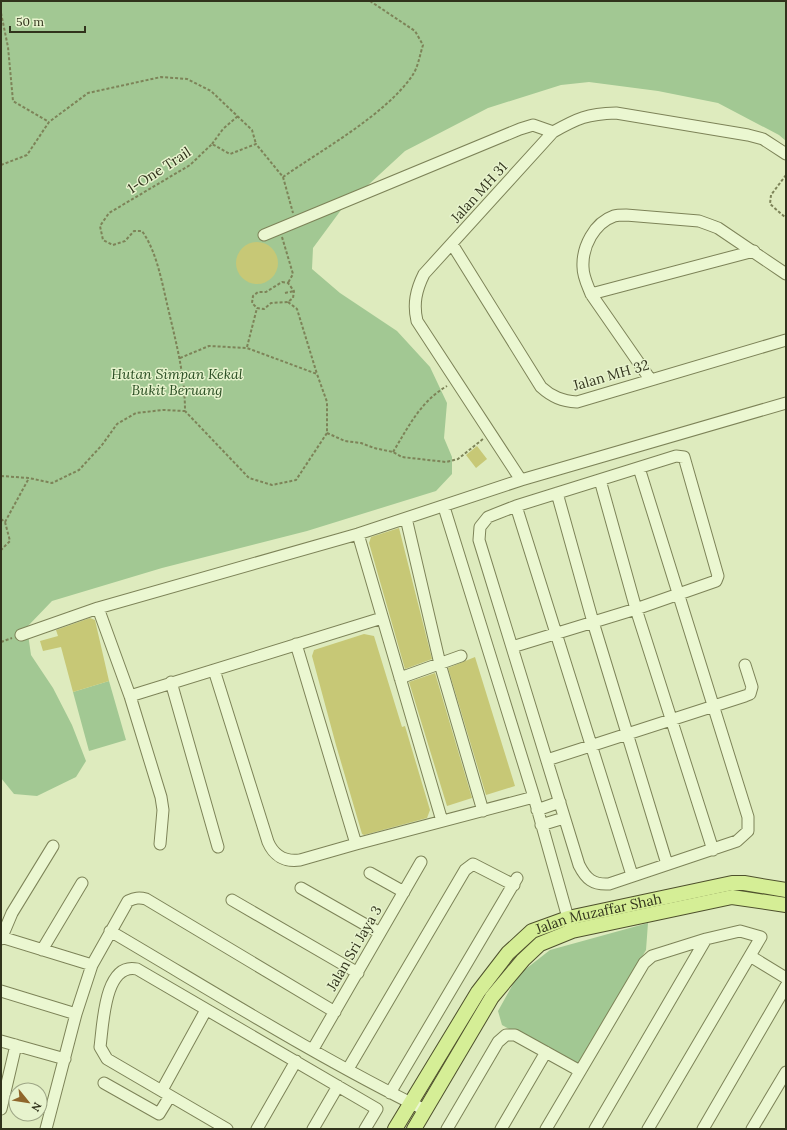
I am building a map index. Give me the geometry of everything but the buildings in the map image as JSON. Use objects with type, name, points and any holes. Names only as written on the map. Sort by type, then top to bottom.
[{"type":"main road","name":"Jalan Muzaffar Shah","points":[[395,1129],[478,992],[508,953],[532,931],[568,918],[732,883],[744,883],[786,890]]},
{"type":"main road","name":"Jalan Muzaffar Shah","points":[[414,1129],[492,997],[518,965],[540,944],[572,931],[732,897],[786,905]]},
{"type":"street","name":"Jalan MH 31","points":[[521,480],[423,334],[417,322],[414,310],[418,285],[424,274],[553,132],[579,118],[616,112],[748,135],[762,139],[786,154]]},
{"type":"street","points":[[264,235],[520,129],[533,125],[553,132]]},
{"type":"street","points":[[650,379],[591,294],[583,268],[584,251],[590,237],[602,223],[614,216],[626,215],[699,221],[718,228],[786,274]]},
{"type":"street","name":"Jalan MH 32","points":[[452,244],[541,387],[550,395],[564,401],[577,402],[650,379],[786,340]]},
{"type":"street","points":[[591,294],[754,251]]},
{"type":"street","points":[[21,634],[98,608],[358,534],[444,507],[521,480],[786,403]]},
{"type":"street","points":[[512,647],[636,609],[679,595],[716,581],[718,576],[687,462],[684,458],[676,456],[516,506],[488,517],[480,527],[478,534],[512,647],[560,802],[564,818],[579,865],[588,879],[601,884],[608,884],[737,841],[748,831],[749,823],[679,595],[639,468]]},
{"type":"street","points":[[600,480],[636,609],[713,850]]},
{"type":"street","points":[[557,493],[593,622],[667,864]]},
{"type":"street","points":[[516,506],[632,876]]},
{"type":"street","points":[[444,507],[534,797],[572,931]]},
{"type":"street","points":[[406,518],[440,664],[483,810]]},
{"type":"street","points":[[358,534],[442,821]]},
{"type":"street","points":[[98,608],[130,696],[161,797],[163,810],[160,844]]},
{"type":"street","points":[[130,696],[171,682],[382,618]]},
{"type":"street","points":[[296,644],[356,844]]},
{"type":"street","points":[[400,678],[461,656]]},
{"type":"street","points":[[547,760],[714,708],[750,694],[752,687],[745,665]]},
{"type":"street","points":[[214,670],[272,850],[277,855],[292,861],[534,797]]},
{"type":"street","points":[[171,682],[218,847]]},
{"type":"street","points":[[537,810],[560,802]]},
{"type":"street","points":[[541,825],[564,818]]},
{"type":"street","points":[[53,846],[12,914],[1,938],[92,965]]},
{"type":"street","name":"Jalan Sri Jaya 3","points":[[313,1049],[421,862]]},
{"type":"street","points":[[348,1069],[465,870],[473,864],[516,882],[390,1093]]},
{"type":"street","points":[[370,873],[404,892]]},
{"type":"street","points":[[42,950],[82,883]]},
{"type":"street","points":[[301,888],[380,934]]},
{"type":"street","points":[[46,1129],[76,1014],[92,965],[128,901],[139,897],[146,899],[335,1012]]},
{"type":"street","points":[[232,900],[358,972]]},
{"type":"street","points":[[110,931],[390,1093],[425,1110]]},
{"type":"street","points":[[546,1129],[644,963],[652,956],[706,939],[740,931],[761,937],[648,1129]]},
{"type":"street","points":[[595,1129],[706,939]]},
{"type":"street","points":[[750,956],[786,978]]},
{"type":"street","points":[[227,1129],[107,1059],[102,1053],[100,1047],[108,991],[112,983],[123,970],[129,967],[137,969],[377,1109],[365,1129]]},
{"type":"street","points":[[703,1129],[786,986]]},
{"type":"street","points":[[1,991],[76,1014]]},
{"type":"street","points":[[104,1083],[159,1114],[166,1093],[206,1010]]},
{"type":"street","points":[[447,1129],[498,1042],[506,1035],[515,1035],[580,1071]]},
{"type":"street","points":[[1,1041],[65,1059]]},
{"type":"street","points":[[1,1109],[16,1045]]},
{"type":"street","points":[[501,1129],[546,1052]]},
{"type":"street","points":[[257,1129],[296,1061]]},
{"type":"street","points":[[752,1129],[786,1072]]},
{"type":"street","points":[[312,1129],[338,1086]]},
{"type":"path","points":[[283,176],[368,119],[393,98],[413,75],[423,45],[414,31],[370,1]]},
{"type":"path","points":[[1,13],[8,47],[13,101],[49,122]]},
{"type":"path","points":[[1,165],[27,155],[49,122],[88,93],[161,77],[188,79],[211,91],[252,130],[256,144],[283,176],[296,222]]},
{"type":"path","points":[[238,116],[222,129],[212,144],[230,154],[256,144]]},
{"type":"path","name":"1-One Trail","points":[[185,411],[185,393],[180,358],[163,285],[149,241],[142,231],[134,231],[125,241],[113,245],[103,240],[100,226],[109,213],[190,165],[212,144]]},
{"type":"path","points":[[786,175],[771,195],[770,204],[786,218]]},
{"type":"path","points":[[280,228],[293,274],[288,283]]},
{"type":"path","points":[[282,282],[288,283],[294,291],[293,298],[288,302],[271,303],[264,308],[257,308],[252,303],[253,296],[258,292],[266,292],[282,282]]},
{"type":"path","points":[[285,293],[294,291]]},
{"type":"path","points":[[1,476],[29,478],[52,483],[79,470],[102,445],[117,424],[136,412],[164,410],[185,411],[249,478],[272,485],[296,480],[327,433],[327,402],[297,309],[288,302]]},
{"type":"path","points":[[246,348],[257,308]]},
{"type":"path","points":[[180,358],[210,346],[246,348],[317,374]]},
{"type":"path","points":[[393,452],[420,408],[439,391],[455,381]]},
{"type":"path","points":[[327,433],[345,441],[361,443],[374,448],[393,452],[402,457],[446,462],[458,459],[490,433]]},
{"type":"path","points":[[1,550],[10,541],[5,522],[29,478]]},
{"type":"path","points":[[1,520],[5,522]]},
{"type":"green space","name":"Hutan Simpan Kekal Bukit Beruang","points":[[1,1],[786,1],[786,141],[779,135],[718,103],[658,91],[589,82],[561,85],[488,108],[405,151],[341,210],[313,248],[312,269],[340,293],[397,331],[430,367],[447,403],[444,438],[452,457],[452,474],[436,491],[307,531],[162,568],[52,601],[27,627],[31,655],[53,688],[72,725],[86,761],[76,777],[37,796],[14,794],[1,778]]},
{"type":"green space","points":[[109,681],[126,740],[89,751],[73,692]]},
{"type":"green space","points":[[648,923],[646,950],[577,1067],[502,1025],[498,1011],[518,975],[550,950]]}]
